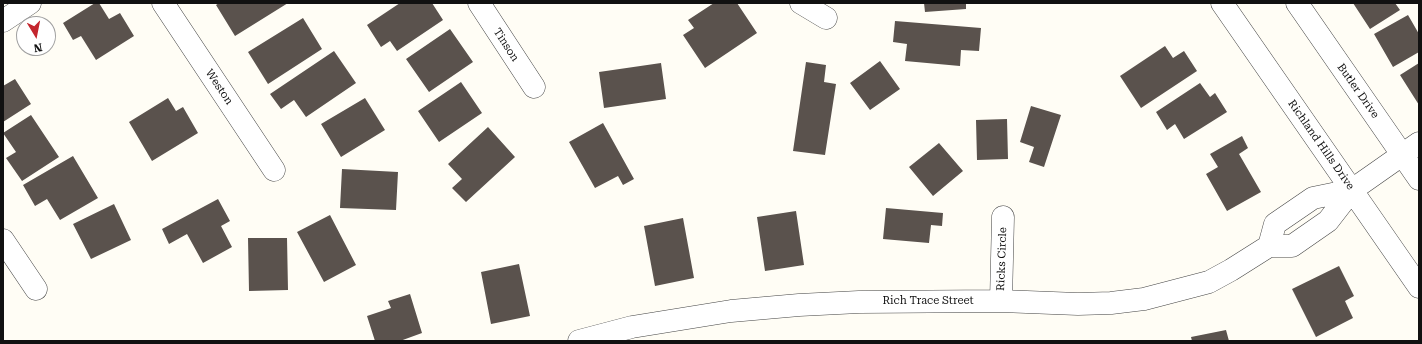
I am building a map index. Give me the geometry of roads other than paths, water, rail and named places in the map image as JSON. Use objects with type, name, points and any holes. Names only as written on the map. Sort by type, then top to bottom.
[{"type":"street","points":[[3,21],[30,3]]},
{"type":"street","name":"Weston","points":[[163,3],[274,170]]},
{"type":"street","name":"Tinson","points":[[479,3],[534,87]]},
{"type":"street","points":[[801,3],[826,18]]},
{"type":"street","name":"Richland Hills Drive","points":[[1222,3],[1419,287]]},
{"type":"street","name":"Butler Drive","points":[[1297,3],[1411,149],[1419,179]]},
{"type":"street","name":"Rich Trace Street","points":[[579,341],[632,327],[731,311],[799,305],[859,302],[1001,301],[1078,304],[1111,303],[1144,299],[1209,282],[1269,246],[1292,246],[1328,221],[1352,190],[1411,149]]},
{"type":"street","name":"Ricks Circle","points":[[1001,301],[1003,217]]},
{"type":"street","points":[[3,240],[36,289]]}]
